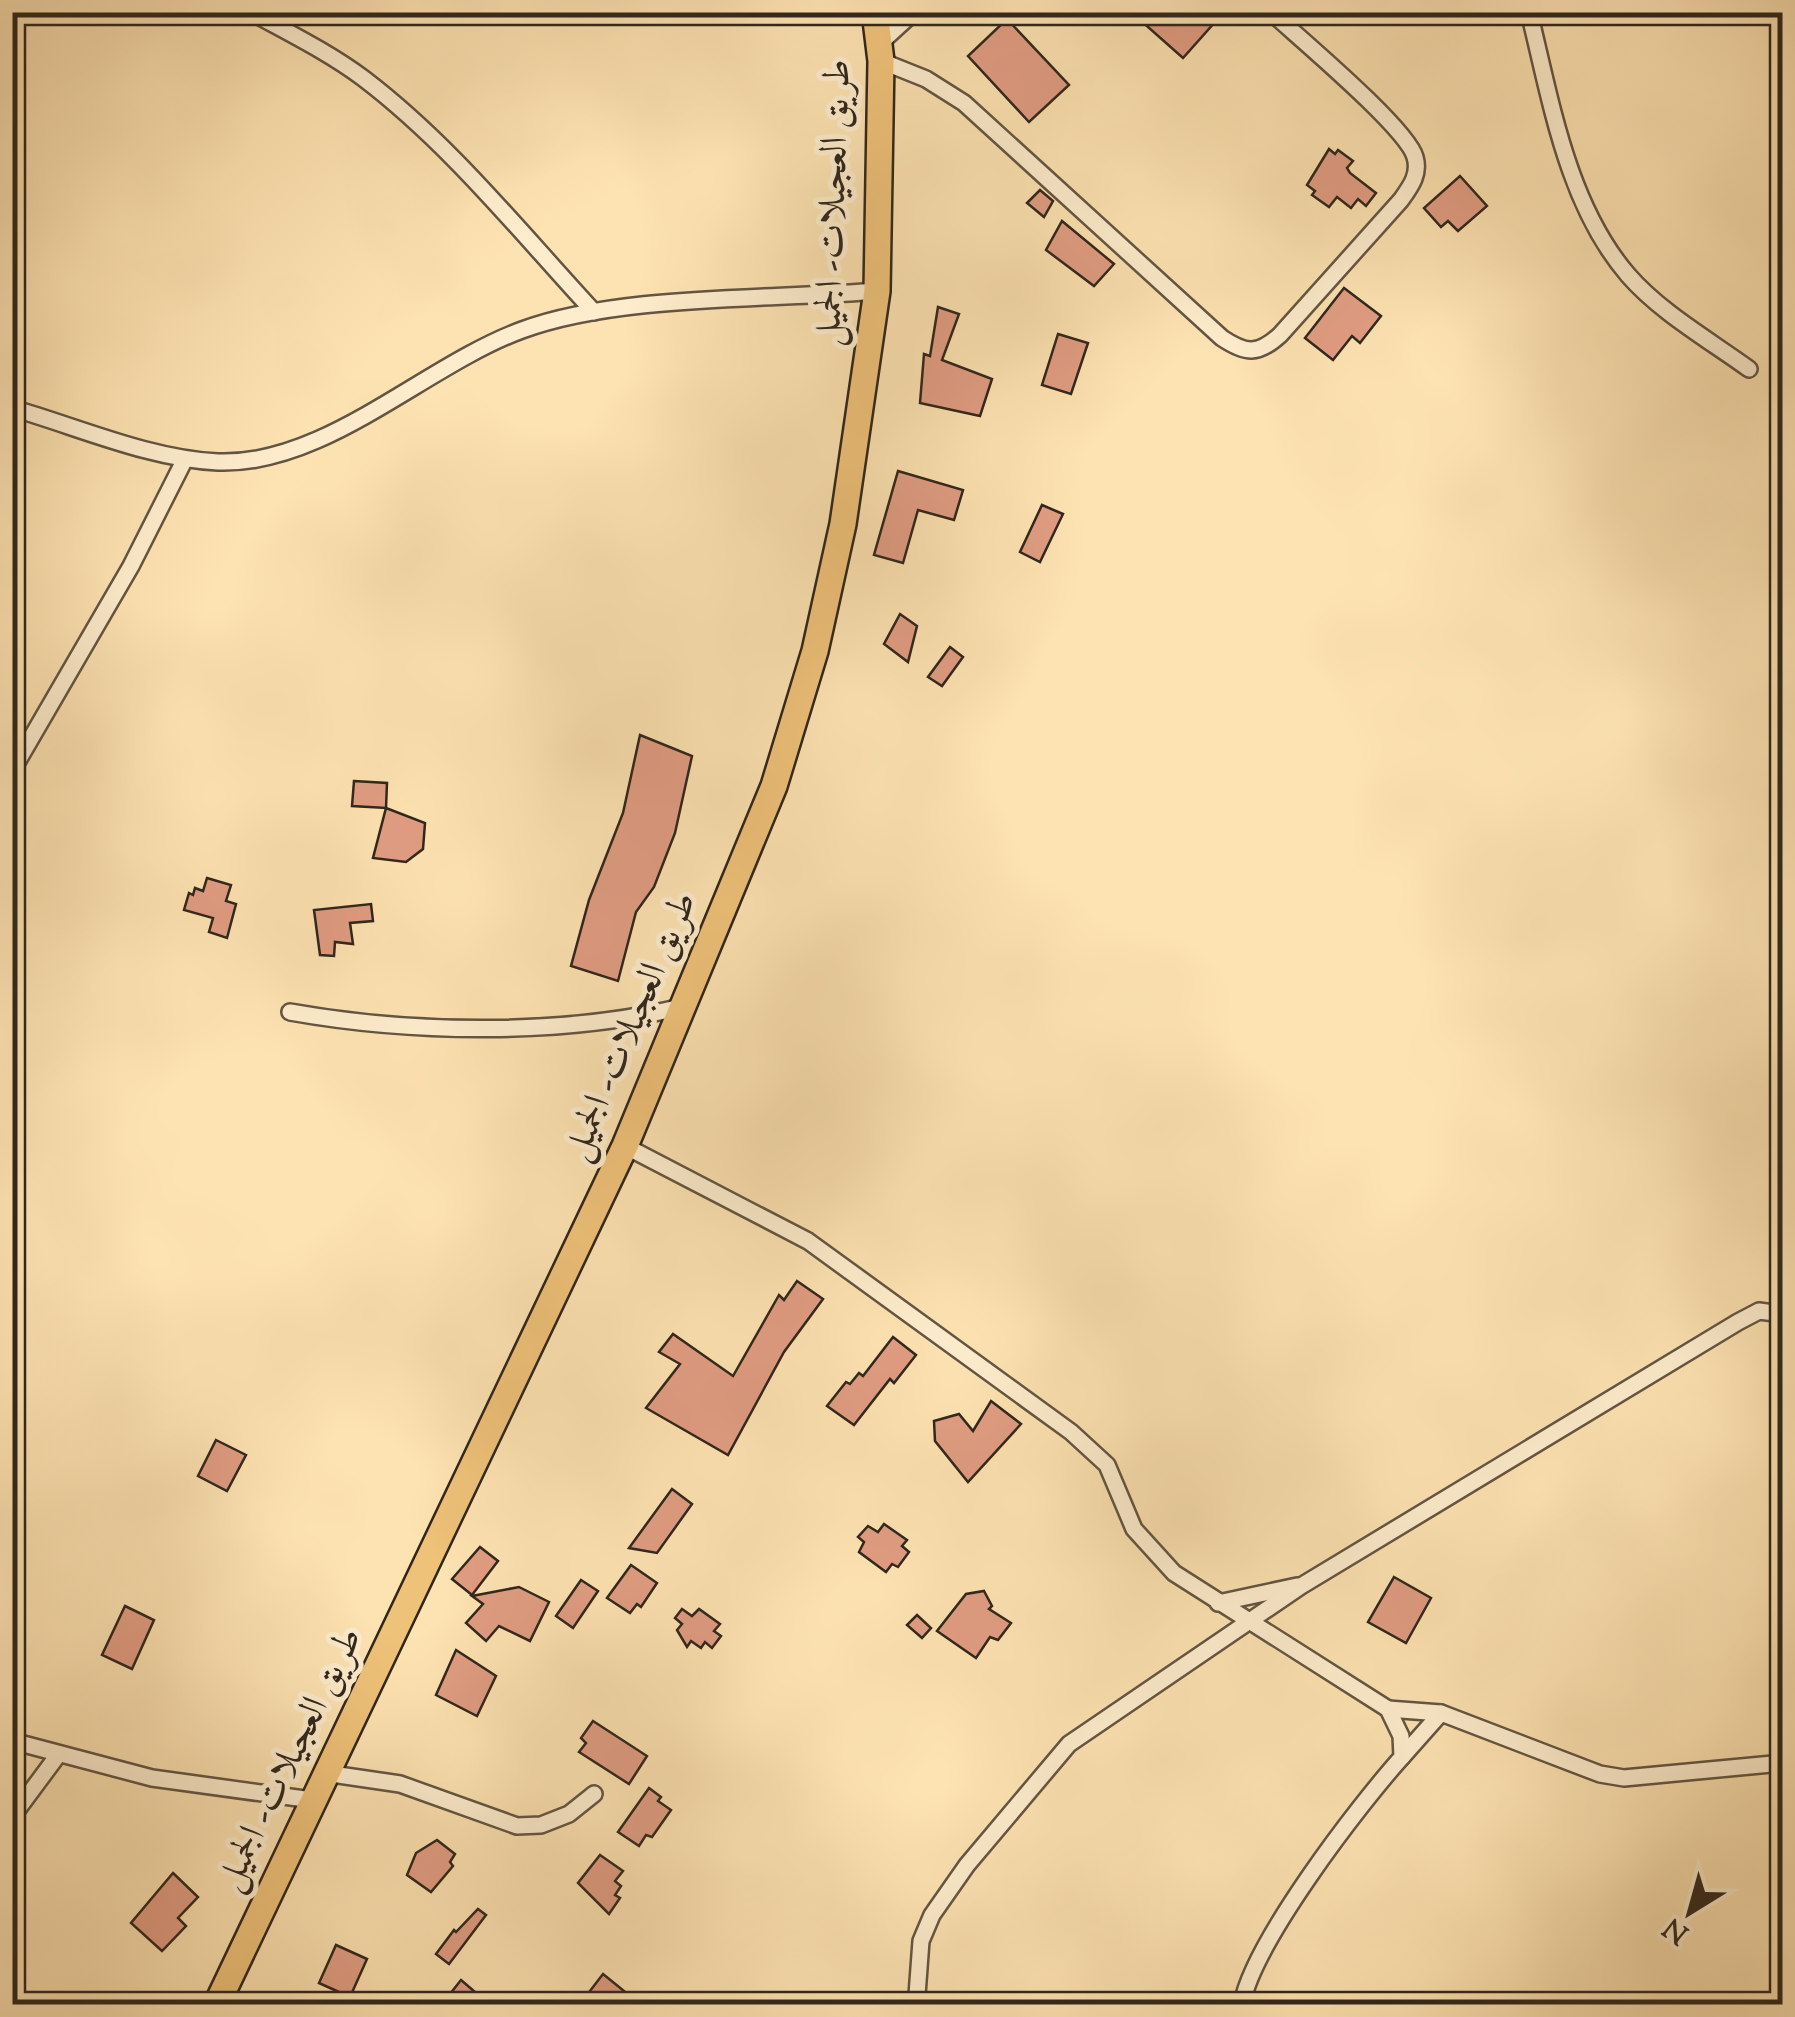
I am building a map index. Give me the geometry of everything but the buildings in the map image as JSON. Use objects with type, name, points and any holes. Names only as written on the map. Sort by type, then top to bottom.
[{"type":"main road","name":"طريق العجيلات- الجميل","points":[[217,2004],[625,1146],[774,786],[815,651],[843,524],[878,291],[880,53],[875,12]]},
{"type":"street","points":[[250,12],[326,54],[390,100],[458,166],[594,312]]},
{"type":"street","points":[[914,12],[880,53],[964,104],[1222,338],[1247,352],[1258,352],[1280,334],[1402,200],[1416,175],[1417,162],[1401,136],[1271,12]]},
{"type":"street","points":[[1529,12],[1575,181],[1611,254],[1658,302],[1749,369]]},
{"type":"street","points":[[12,408],[185,459],[219,462],[284,455],[471,353],[524,330],[594,312],[878,291]]},
{"type":"street","points":[[12,771],[131,566],[185,459]]},
{"type":"street","points":[[290,1012],[419,1026],[558,1027],[638,1018],[686,1006]]},
{"type":"street","points":[[625,1146],[808,1241],[1071,1432],[1107,1465],[1143,1542],[1174,1574],[1388,1709],[1441,1713],[1600,1774],[1624,1778],[1782,1764]]},
{"type":"street","points":[[917,1995],[922,1940],[932,1915],[1044,1769],[1084,1732],[1301,1586],[1738,1322],[1759,1311],[1782,1314]]},
{"type":"street","points":[[1218,1603],[1301,1586]]},
{"type":"street","points":[[1388,1709],[1401,1736],[1402,1757]]},
{"type":"street","points":[[1242,2004],[1259,1960],[1339,1835],[1441,1713]]},
{"type":"street","points":[[12,1741],[152,1778],[312,1800]]},
{"type":"street","points":[[12,1817],[58,1755]]},
{"type":"street","points":[[325,1772],[400,1784],[517,1826],[541,1825],[569,1814],[594,1794]]}]
